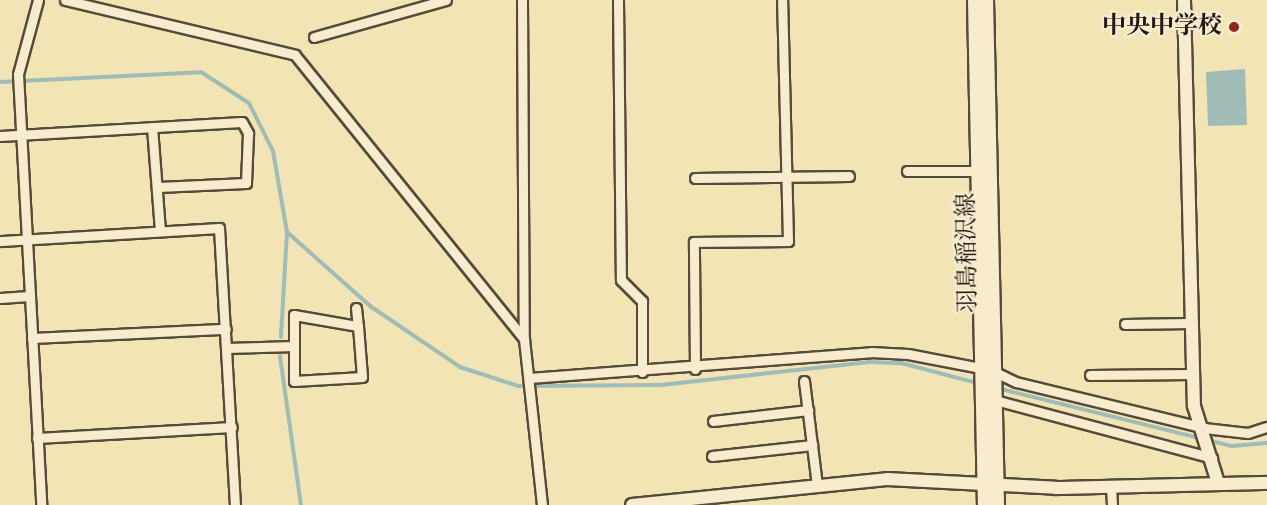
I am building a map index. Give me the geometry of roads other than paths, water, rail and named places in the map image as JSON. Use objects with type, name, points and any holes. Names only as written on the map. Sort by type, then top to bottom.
[{"type":"main road","name":"羽島稲沢線","points":[[975,0],[983,171]]},
{"type":"main road","name":"羽島稲沢線","points":[[986,0],[983,171],[986,384],[990,481],[997,505]]},
{"type":"main road","name":"羽島稲沢線","points":[[985,505],[990,481]]},
{"type":"street","points":[[38,0],[18,74],[41,505]]},
{"type":"street","points":[[65,0],[296,55],[524,339]]},
{"type":"street","points":[[314,37],[446,0]]},
{"type":"street","points":[[522,0],[524,339],[542,505]]},
{"type":"street","points":[[618,0],[621,280],[642,301],[642,372]]},
{"type":"street","points":[[695,369],[694,242],[788,241],[782,0]]},
{"type":"street","points":[[1184,0],[1194,406],[1208,442],[1218,483]]},
{"type":"street","points":[[0,136],[242,122],[248,133],[246,183],[158,187]]},
{"type":"street","points":[[152,128],[160,231]]},
{"type":"street","points":[[907,171],[983,171]]},
{"type":"street","points":[[695,178],[849,176]]},
{"type":"street","points":[[0,240],[219,228],[236,505]]},
{"type":"street","points":[[0,298],[29,296]]},
{"type":"street","points":[[356,308],[358,326],[362,376],[294,381],[294,315],[358,326]]},
{"type":"street","points":[[1125,324],[1191,323]]},
{"type":"street","points":[[32,338],[226,329]]},
{"type":"street","points":[[227,348],[294,346]]},
{"type":"street","points":[[530,379],[695,369],[870,352],[1208,442],[1267,426]]},
{"type":"street","points":[[1090,375],[1192,374]]},
{"type":"street","points":[[804,381],[817,486]]},
{"type":"street","points":[[986,384],[1016,382],[1208,442]]},
{"type":"street","points":[[713,421],[808,410]]},
{"type":"street","points":[[37,438],[231,427]]},
{"type":"street","points":[[712,456],[812,445]]},
{"type":"street","points":[[632,505],[717,502],[817,486],[887,479],[1111,486],[1267,483]]},
{"type":"street","points":[[1111,486],[1112,505]]},
{"type":"water","points":[[1245,69],[1247,125],[1208,126],[1206,72]]},
{"type":"waterway","points":[[0,82],[201,72],[249,103],[273,151],[287,232],[281,337]]},
{"type":"waterway","points":[[287,232],[370,306],[460,367],[518,386],[661,385],[868,362],[901,363],[981,384]]},
{"type":"waterway","points":[[280,356],[301,505]]},
{"type":"waterway","points":[[997,388],[1232,446],[1267,443]]},
{"type":"place","name":"中央中学校","points":[[1234,27]]}]
